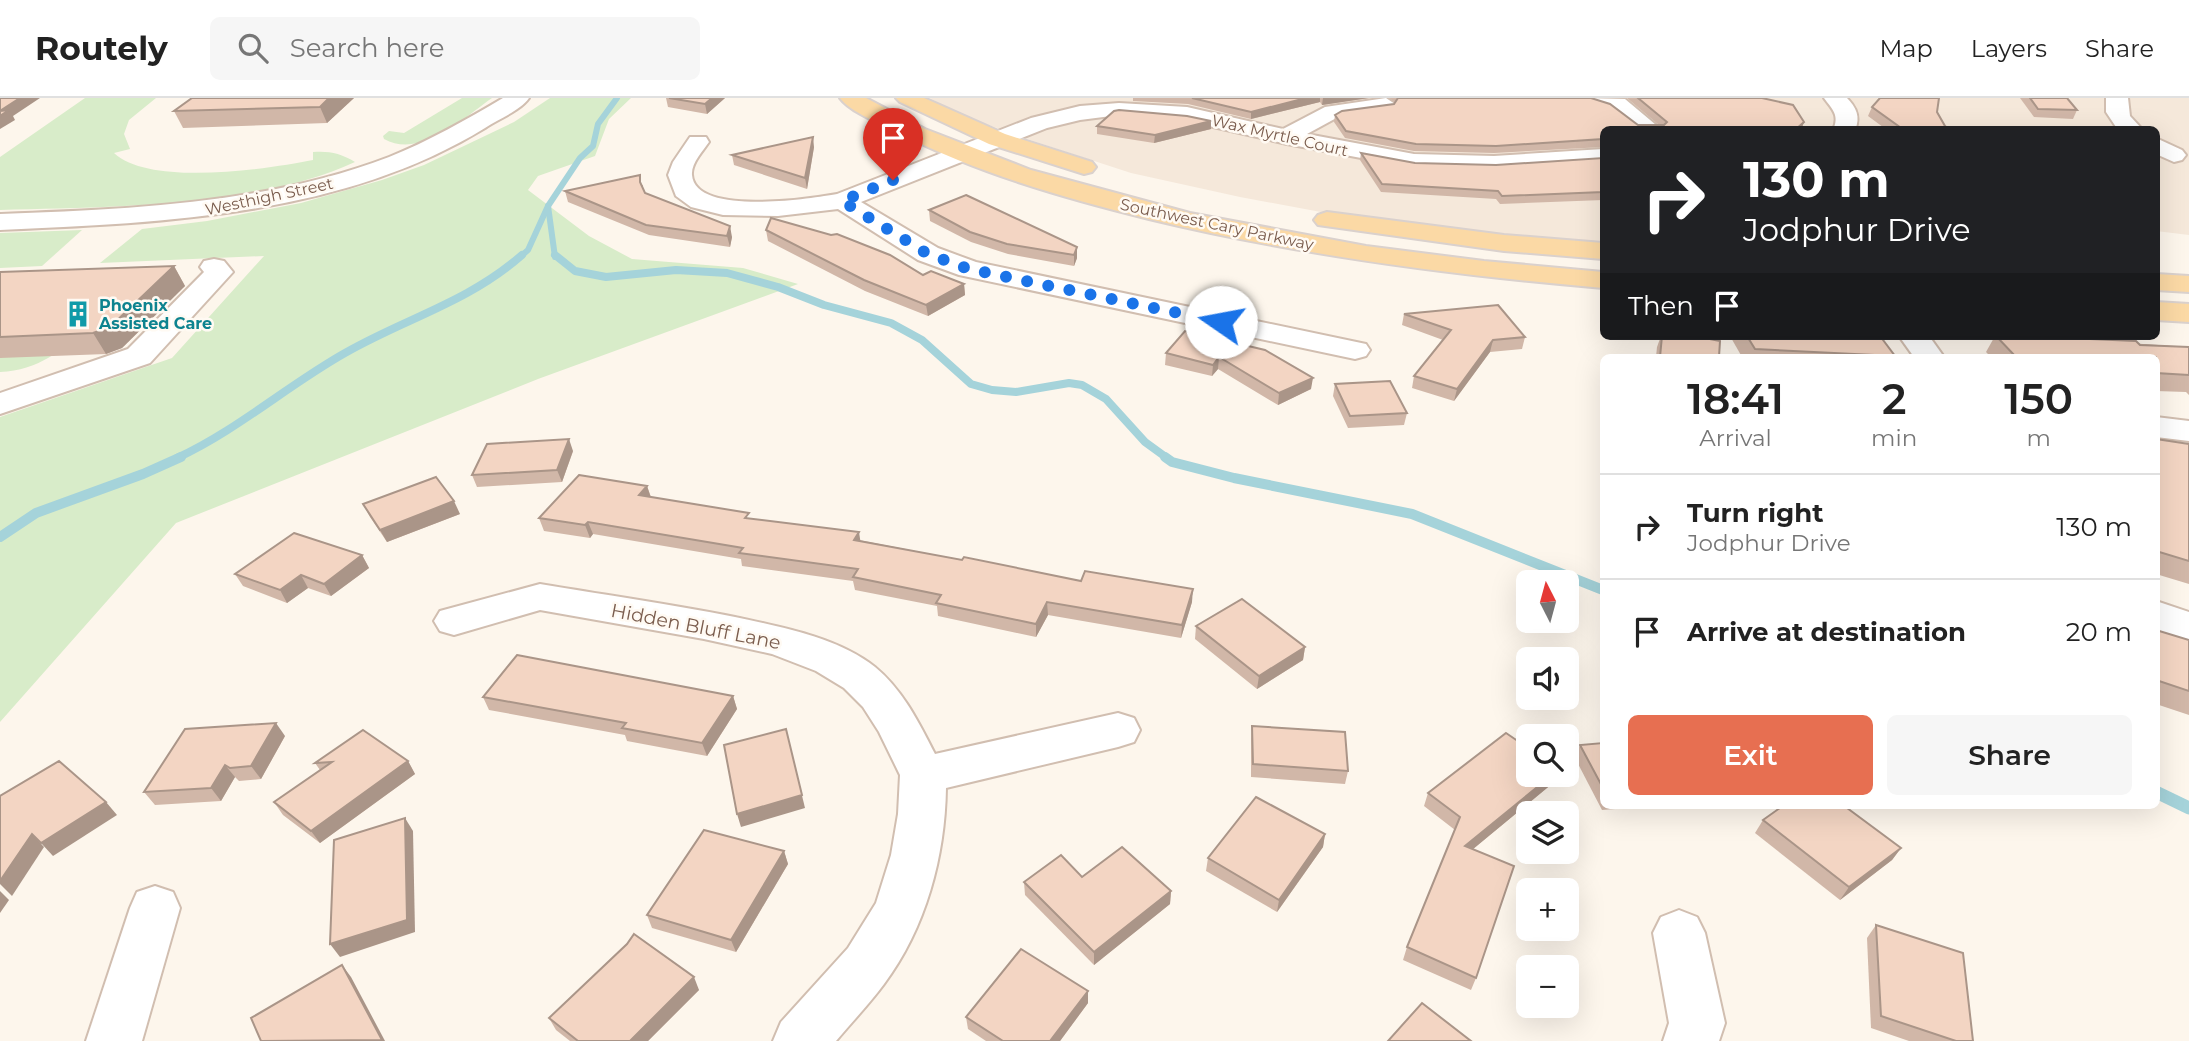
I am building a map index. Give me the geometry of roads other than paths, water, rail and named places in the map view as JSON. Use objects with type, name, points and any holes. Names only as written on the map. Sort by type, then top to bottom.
[{"type":"main road","name":"Southwest Cary Parkway","points":[[851,98],[919,134],[1014,173],[1077,193],[1237,231],[1442,265],[1600,280]]},
{"type":"main road","points":[[907,98],[997,139],[1102,172]]},
{"type":"main road","name":"Southwest Cary Parkway","points":[[1309,218],[1477,240],[1600,251]]},
{"type":"main road","points":[[2160,282],[2189,284]]},
{"type":"main road","points":[[2160,311],[2189,313]]},
{"type":"street","name":"Westhigh Street","points":[[0,222],[158,215],[221,207],[314,188],[368,173],[433,149],[463,134],[518,98]]},
{"type":"street","points":[[1594,98],[1617,104],[1646,126]]},
{"type":"street","points":[[1835,98],[1846,109],[1846,126]]},
{"type":"street","points":[[2117,98],[2115,107],[2118,115],[2128,126]]},
{"type":"street","name":"Wax Myrtle Court","points":[[698,142],[680,173],[685,190],[706,202],[724,207],[764,211],[842,201],[997,139],[1062,117],[1119,104],[1174,111],[1372,155],[1438,163],[1494,163],[1600,156]]},
{"type":"street","points":[[1287,138],[1318,116],[1336,109],[1384,104]]},
{"type":"street","points":[[842,201],[928,254],[969,269],[1355,350]]},
{"type":"street","points":[[0,404],[139,356],[219,272],[214,267]]},
{"type":"street","points":[[1917,340],[1928,354]]},
{"type":"street","points":[[2160,427],[2189,431]]},
{"type":"street","name":"Hidden Bluff Lane","points":[[454,621],[540,597],[780,641],[831,660],[859,677],[878,696],[898,725],[923,775],[922,814],[915,855],[899,910],[867,965],[801,1041]]},
{"type":"street","points":[[2160,616],[2189,626]]},
{"type":"street","points":[[923,775],[1118,730]]},
{"type":"street","points":[[114,1041],[155,908]]},
{"type":"street","points":[[1679,933],[1698,1023],[1691,1041]]},
{"type":"waterway","points":[[548,206],[580,158],[593,146],[598,124],[617,98]]},
{"type":"waterway","points":[[520,257],[528,250],[548,206]]},
{"type":"waterway","points":[[548,206],[555,257]]},
{"type":"waterway","points":[[177,458],[220,435],[345,353],[480,286],[522,255]]},
{"type":"waterway","points":[[555,255],[575,271],[606,277],[676,270],[727,273],[778,287],[824,305],[891,323],[922,340],[971,384],[992,390],[1016,392],[1069,383],[1082,385],[1106,399],[1145,442],[1167,458]]},
{"type":"waterway","points":[[0,537],[36,513],[143,474],[181,457]]},
{"type":"waterway","points":[[1165,457],[1172,462],[1234,478],[1412,514],[1600,589]]},
{"type":"waterway","points":[[2160,794],[2189,808]]},
{"type":"place","name":"Phoenix Assisted Care","points":[[78,314]]}]
